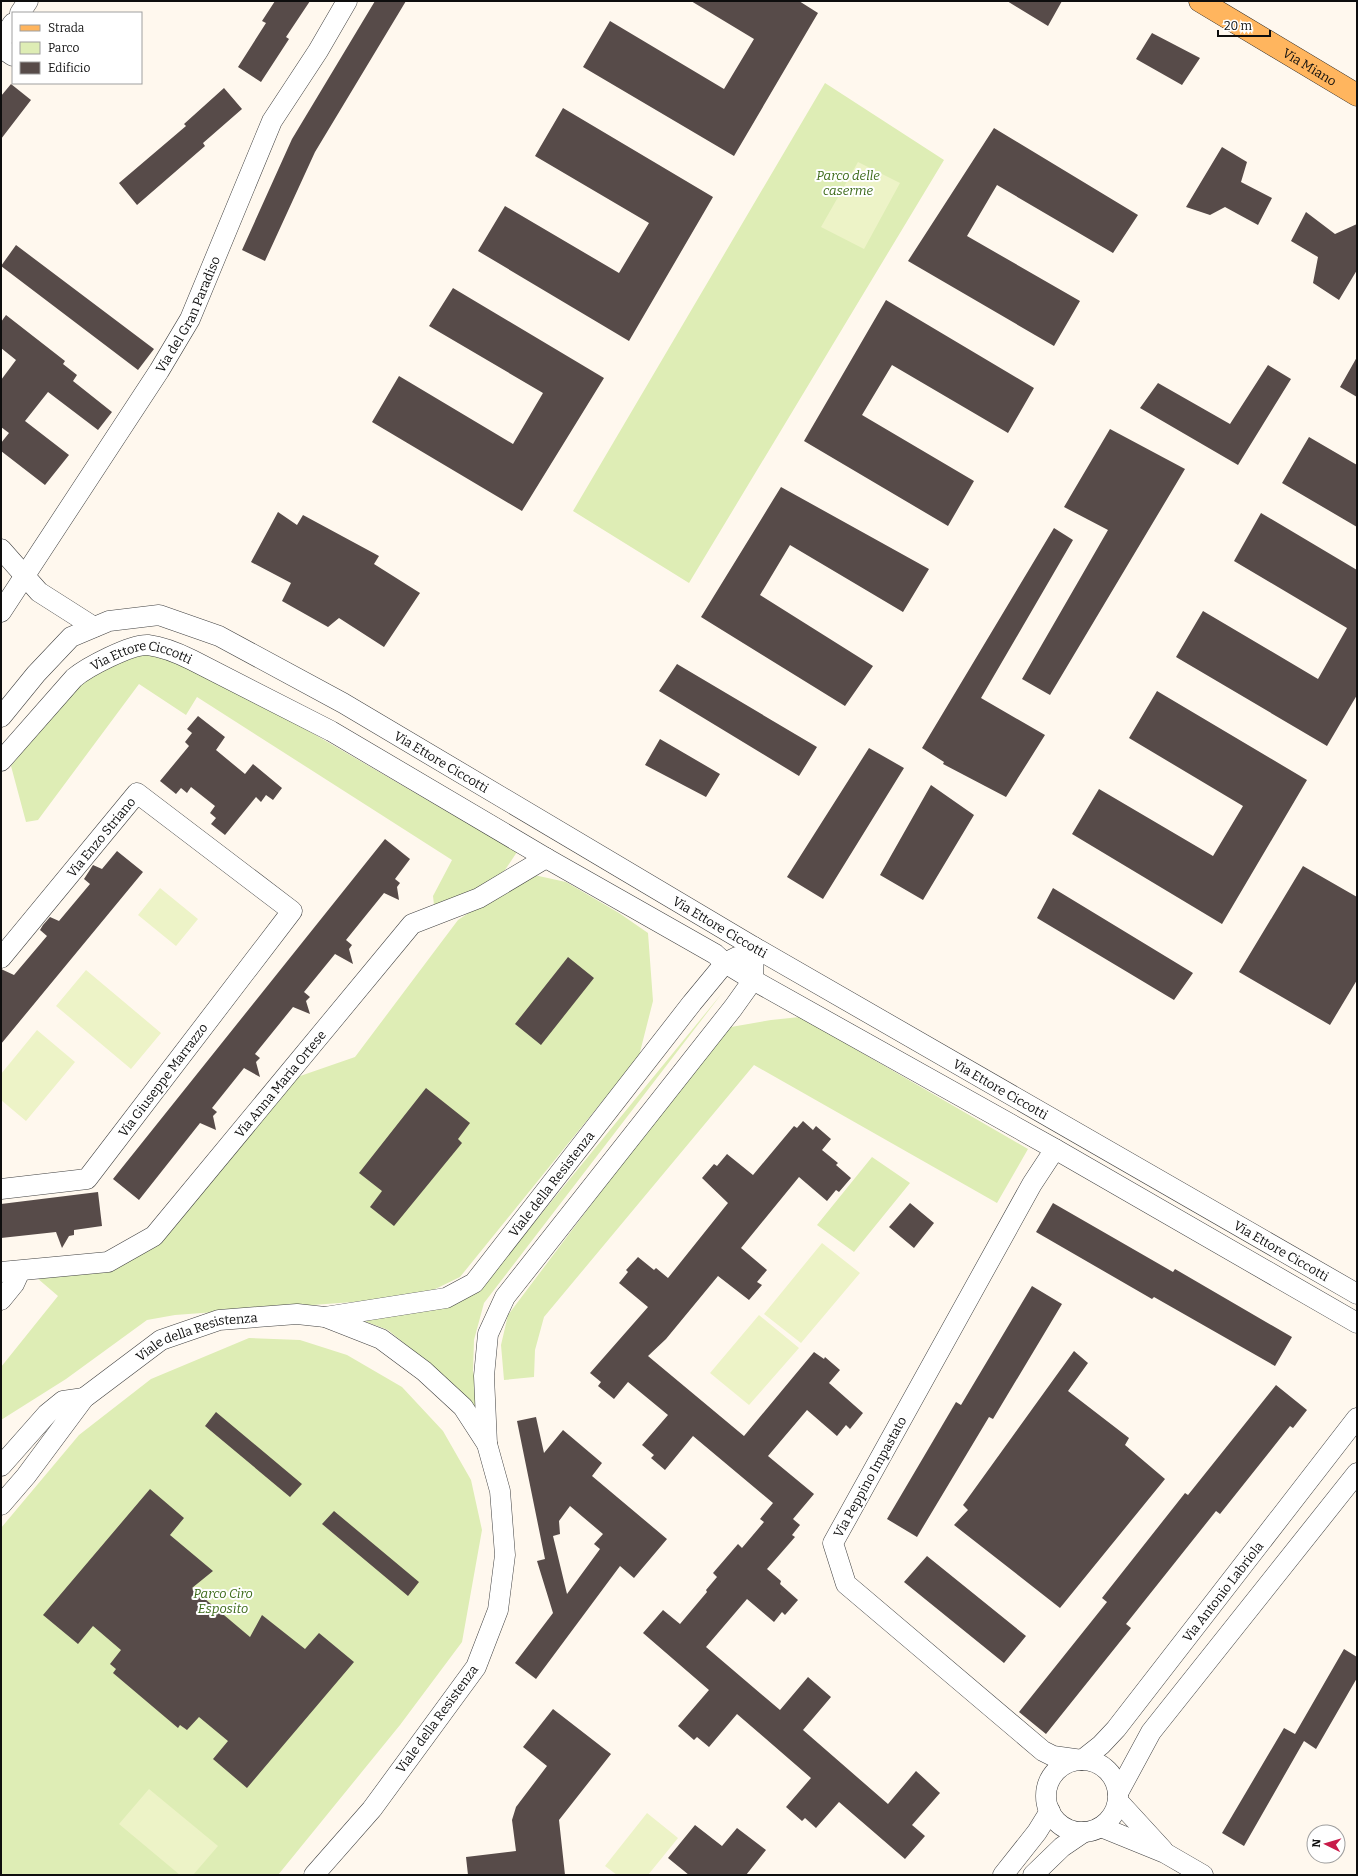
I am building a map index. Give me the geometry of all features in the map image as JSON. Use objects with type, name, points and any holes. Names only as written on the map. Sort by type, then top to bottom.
[{"type":"main road","name":"Via Miano","points":[[1200,1],[1357,95]]},
{"type":"street","points":[[21,12],[28,1]]},
{"type":"street","name":"Via del Gran Paradiso","points":[[1,612],[159,371],[190,319],[272,121],[318,51],[348,1]]},
{"type":"street","points":[[1,41],[12,24]]},
{"type":"street","points":[[1,48],[12,55]]},
{"type":"street","points":[[1,549],[40,592],[94,627]]},
{"type":"street","name":"Via Ettore Ciccotti","points":[[1,717],[36,674],[71,637],[109,621],[159,615],[219,636],[343,703],[754,948],[1357,1294]]},
{"type":"street","name":"Via Ettore Ciccotti","points":[[1,761],[74,678],[84,670],[113,655],[146,645],[169,650],[192,660],[331,731],[546,858],[702,947],[725,964],[1055,1149],[1357,1322]]},
{"type":"street","name":"Via Enzo Striano","points":[[1,958],[137,793],[292,911]]},
{"type":"street","name":"Via Anna Maria Ortese","points":[[10,1272],[108,1262],[154,1236],[412,924],[479,898],[546,858]]},
{"type":"street","name":"Via Giuseppe Marrazzo","points":[[1,1189],[87,1179],[292,911]]},
{"type":"street","points":[[725,964],[754,948]]},
{"type":"street","points":[[753,980],[754,948]]},
{"type":"street","name":"Viale della Resistenza","points":[[1,1505],[26,1476],[84,1398],[161,1340],[219,1320],[297,1314],[325,1317],[446,1298],[474,1283],[692,1003],[725,964]]},
{"type":"street","name":"Viale della Resistenza","points":[[314,1875],[372,1809],[476,1667],[498,1610],[505,1555],[500,1491],[487,1444],[484,1376],[488,1334],[505,1297],[728,1015],[753,980]]},
{"type":"street","name":"Via Peppino Impastato","points":[[1055,1149],[1032,1184],[833,1543],[846,1584],[1043,1751],[1053,1756],[1082,1760]]},
{"type":"street","points":[[1,1300],[14,1284],[10,1272]]},
{"type":"street","name":"Viale della Resistenza","points":[[325,1317],[381,1339],[424,1371],[463,1407],[487,1444]]},
{"type":"street","name":"Viale della Resistenza","points":[[1,1466],[47,1414],[63,1401],[84,1398]]},
{"type":"street","name":"Via Antonio Labriola","points":[[1082,1760],[1101,1745],[1116,1730],[1357,1418]]},
{"type":"street","points":[[1033,1875],[1062,1846],[1092,1830],[1113,1815],[1118,1797],[1151,1732],[1357,1473]]},
{"type":"street","points":[[1043,1751],[1049,1784]]},
{"type":"street","points":[[1165,1853],[1118,1797],[1115,1780],[1108,1771],[1094,1762],[1082,1760],[1068,1763],[1057,1771],[1047,1789],[1047,1802],[1055,1820],[1066,1828],[1092,1830],[1165,1853],[1204,1875]]},
{"type":"street","points":[[1003,1875],[1037,1832],[1050,1811]]},
{"type":"green space","name":"Parco delle caserme","points":[[825,83],[944,160],[689,583],[573,511]]},
{"type":"green space","points":[[858,162],[900,183],[864,249],[821,227]]},
{"type":"green space","points":[[169,650],[517,852],[505,870],[480,895],[434,905],[433,896],[452,860],[197,697],[186,715],[139,684],[38,820],[26,822],[11,766],[84,670],[121,653]]},
{"type":"green space","points":[[534,875],[566,882],[619,913],[648,933],[653,1001],[639,1056],[460,1277],[425,1294],[367,1301],[175,1315],[147,1320],[66,1379],[1,1420],[1,1367],[58,1296],[37,1278],[122,1254],[185,1199],[280,1083],[355,1057],[458,920],[491,898]]},
{"type":"green space","points":[[160,888],[198,919],[176,946],[138,915]]},
{"type":"green space","points":[[86,970],[161,1033],[131,1069],[56,1006]]},
{"type":"green space","points":[[723,992],[484,1303],[474,1340],[473,1371],[479,1402],[475,1409],[445,1377],[388,1330],[359,1319],[478,1291]]},
{"type":"green space","points":[[800,1017],[1028,1149],[997,1203],[754,1065],[544,1317],[535,1350],[534,1377],[504,1380],[501,1345],[508,1315],[716,1039],[731,1027]]},
{"type":"green space","points":[[37,1030],[75,1062],[26,1121],[1,1100],[1,1074]]},
{"type":"green space","points":[[872,1157],[910,1183],[854,1252],[817,1225]]},
{"type":"green space","points":[[822,1243],[860,1273],[801,1343],[764,1314]]},
{"type":"green space","points":[[759,1315],[799,1348],[749,1405],[710,1373]]},
{"type":"green space","name":"Parco Ciro Esposito","points":[[249,1338],[300,1340],[347,1355],[402,1387],[443,1431],[471,1480],[482,1530],[462,1642],[400,1725],[278,1875],[1,1875],[1,1528],[79,1435],[151,1379]]},
{"type":"green space","points":[[149,1789],[218,1846],[193,1875],[180,1875],[119,1824]]},
{"type":"green space","points":[[647,1813],[678,1838],[648,1875],[617,1875],[605,1866]]},
{"type":"building","points":[[275,1],[310,1],[286,37],[289,39],[261,82],[238,67],[266,23],[262,21]]},
{"type":"building","points":[[375,1],[406,1],[315,152],[265,261],[242,250],[292,139]]},
{"type":"building","points":[[691,1],[799,1],[818,13],[734,156],[583,67],[610,21],[724,89],[754,39]]},
{"type":"building","points":[[1007,1],[1062,1],[1048,26]]},
{"type":"building","points":[[1152,33],[1200,58],[1182,85],[1136,59]]},
{"type":"building","points":[[11,84],[31,100],[1,139],[1,96]]},
{"type":"building","points":[[224,88],[242,109],[203,143],[205,146],[137,205],[119,183],[186,126],[184,124]]},
{"type":"building","points":[[563,108],[713,197],[629,341],[478,251],[505,206],[619,273],[649,223],[535,156]]},
{"type":"building","points":[[994,128],[1138,215],[1113,253],[997,185],[967,236],[1080,301],[1054,346],[908,261]]},
{"type":"building","points":[[1222,147],[1247,162],[1241,182],[1272,198],[1258,225],[1225,207],[1210,215],[1186,207]]},
{"type":"building","points":[[1306,212],[1335,234],[1357,224],[1357,270],[1339,300],[1313,283],[1318,257],[1291,241]]},
{"type":"building","points":[[16,245],[154,349],[138,370],[1,266]]},
{"type":"building","points":[[453,288],[604,378],[522,511],[372,422],[399,376],[513,444],[543,393],[429,326]]},
{"type":"building","points":[[886,300],[1034,388],[1008,433],[892,365],[862,415],[974,481],[948,526],[804,441]]},
{"type":"building","points":[[6,315],[65,361],[63,364],[77,375],[73,381],[112,412],[98,430],[48,392],[25,421],[69,455],[45,485],[1,451],[1,443],[9,433],[1,427],[1,380],[16,360],[1,348],[1,322]]},
{"type":"building","points":[[1357,357],[1357,397],[1340,387]]},
{"type":"building","points":[[1268,365],[1291,379],[1238,465],[1140,408],[1158,383],[1230,424]]},
{"type":"building","points":[[1110,429],[1185,469],[1050,695],[1022,679],[1108,530],[1064,507]]},
{"type":"building","points":[[1309,437],[1357,465],[1357,527],[1282,483]]},
{"type":"building","points":[[781,487],[929,569],[903,612],[790,545],[760,595],[873,666],[845,706],[701,617]]},
{"type":"building","points":[[278,512],[297,525],[303,515],[379,556],[374,564],[420,593],[384,647],[339,618],[328,627],[282,601],[291,583],[251,562]]},
{"type":"building","points":[[1261,513],[1357,570],[1357,695],[1327,746],[1176,657],[1203,611],[1318,679],[1347,628],[1234,561]]},
{"type":"building","points":[[1054,528],[1073,540],[981,698],[1045,735],[1006,797],[943,764],[944,762],[922,748]]},
{"type":"building","points":[[677,664],[817,747],[799,776],[659,691]]},
{"type":"building","points":[[1157,691],[1307,780],[1222,924],[1072,834],[1099,789],[1213,856],[1243,806],[1129,738]]},
{"type":"building","points":[[198,716],[225,737],[216,750],[245,774],[253,764],[282,788],[273,800],[266,795],[261,802],[256,797],[225,835],[211,824],[216,818],[210,813],[215,806],[191,787],[187,793],[181,788],[176,794],[160,781],[189,746],[185,742],[192,733],[187,729]]},
{"type":"building","points":[[660,739],[720,774],[706,797],[645,765]]},
{"type":"building","points":[[869,748],[904,768],[823,899],[787,877]]},
{"type":"building","points":[[931,785],[974,815],[923,900],[880,875]]},
{"type":"building","points":[[385,839],[410,859],[395,879],[400,883],[397,887],[399,900],[384,893],[346,940],[352,945],[349,949],[353,964],[335,954],[304,992],[310,997],[306,1001],[310,1014],[293,1007],[255,1054],[260,1058],[256,1062],[260,1077],[244,1068],[212,1108],[217,1112],[213,1116],[216,1130],[200,1123],[139,1200],[113,1179]]},
{"type":"building","points":[[117,851],[143,872],[1,1044],[1,969],[14,975],[47,936],[40,930],[43,925],[50,917],[59,921],[90,884],[84,879],[93,865],[102,869]]},
{"type":"building","points":[[1303,866],[1357,897],[1357,980],[1330,1025],[1239,972]]},
{"type":"building","points":[[1053,888],[1193,973],[1174,1000],[1037,918]]},
{"type":"building","points":[[568,957],[594,978],[541,1045],[515,1024]]},
{"type":"building","points":[[426,1088],[470,1123],[458,1139],[462,1143],[394,1226],[370,1207],[382,1191],[359,1173]]},
{"type":"building","points":[[803,1121],[813,1130],[816,1126],[831,1139],[822,1150],[838,1163],[836,1165],[851,1178],[839,1192],[836,1190],[827,1201],[799,1177],[741,1248],[767,1270],[757,1282],[762,1285],[749,1300],[718,1276],[666,1339],[648,1356],[744,1436],[814,1352],[824,1359],[825,1357],[840,1370],[829,1383],[863,1413],[850,1429],[846,1425],[837,1436],[807,1410],[768,1456],[814,1494],[793,1519],[800,1525],[792,1535],[795,1537],[767,1569],[781,1581],[780,1584],[798,1600],[785,1615],[782,1612],[774,1622],[747,1599],[706,1647],[780,1710],[808,1677],[831,1697],[803,1730],[888,1804],[916,1771],[940,1793],[912,1825],[925,1836],[905,1859],[839,1802],[816,1828],[805,1818],[802,1821],[786,1807],[811,1778],[737,1714],[709,1747],[697,1737],[694,1740],[678,1726],[709,1690],[643,1633],[663,1610],[680,1624],[707,1592],[706,1590],[717,1577],[713,1573],[738,1544],[742,1548],[764,1522],[760,1519],[773,1503],[693,1436],[665,1470],[651,1458],[654,1455],[642,1445],[668,1415],[628,1382],[614,1399],[598,1386],[601,1382],[590,1373],[648,1307],[619,1283],[628,1272],[626,1270],[638,1257],[654,1270],[656,1268],[668,1278],[728,1203],[702,1178],[714,1164],[717,1166],[727,1154],[753,1175],[794,1126],[797,1128]]},
{"type":"building","points":[[98,1192],[102,1226],[74,1230],[74,1235],[69,1236],[62,1248],[56,1232],[1,1238],[1,1204]]},
{"type":"building","points":[[910,1203],[934,1223],[914,1248],[889,1227]]},
{"type":"building","points":[[1053,1203],[1173,1272],[1175,1269],[1292,1337],[1275,1366],[1154,1297],[1152,1299],[1036,1232]]},
{"type":"building","points":[[1032,1286],[1062,1304],[993,1419],[989,1417],[917,1537],[887,1519],[956,1402],[961,1405]]},
{"type":"building","points":[[1074,1351],[1088,1363],[1068,1391],[1129,1438],[1125,1445],[1165,1479],[1060,1608],[954,1525],[968,1510],[963,1505]]},
{"type":"building","points":[[1276,1385],[1307,1410],[1293,1428],[1290,1426],[1220,1514],[1216,1511],[1126,1624],[1131,1628],[1046,1734],[1019,1712],[1107,1602],[1102,1598],[1185,1493],[1188,1495]]},
{"type":"building","points":[[216,1412],[302,1484],[290,1497],[205,1426]]},
{"type":"building","points":[[536,1417],[544,1453],[563,1430],[602,1463],[592,1476],[667,1539],[634,1578],[620,1566],[536,1679],[515,1663],[553,1613],[537,1561],[545,1559],[517,1421]],"holes":[[[570,1506],[603,1534],[594,1544],[600,1549],[567,1594],[553,1536],[560,1534],[559,1521]]]},
{"type":"building","points":[[150,1489],[184,1518],[170,1535],[213,1571],[192,1588],[250,1637],[262,1615],[305,1649],[319,1633],[354,1662],[247,1788],[213,1759],[228,1741],[199,1717],[187,1730],[180,1725],[178,1728],[113,1673],[116,1669],[110,1664],[121,1650],[93,1626],[78,1644],[43,1615]]},
{"type":"building","points":[[334,1511],[419,1582],[408,1596],[322,1524]]},
{"type":"building","points":[[927,1556],[1026,1636],[1004,1663],[904,1582]]},
{"type":"building","points":[[1344,1649],[1357,1657],[1357,1678],[1316,1749],[1304,1741],[1244,1846],[1222,1833],[1284,1728],[1295,1734]]},
{"type":"building","points":[[553,1709],[611,1754],[559,1820],[565,1875],[468,1875],[466,1857],[516,1851],[512,1820],[516,1807],[547,1766],[523,1747]]},
{"type":"building","points":[[695,1825],[722,1846],[737,1828],[766,1850],[746,1875],[689,1875],[668,1858]]}]
